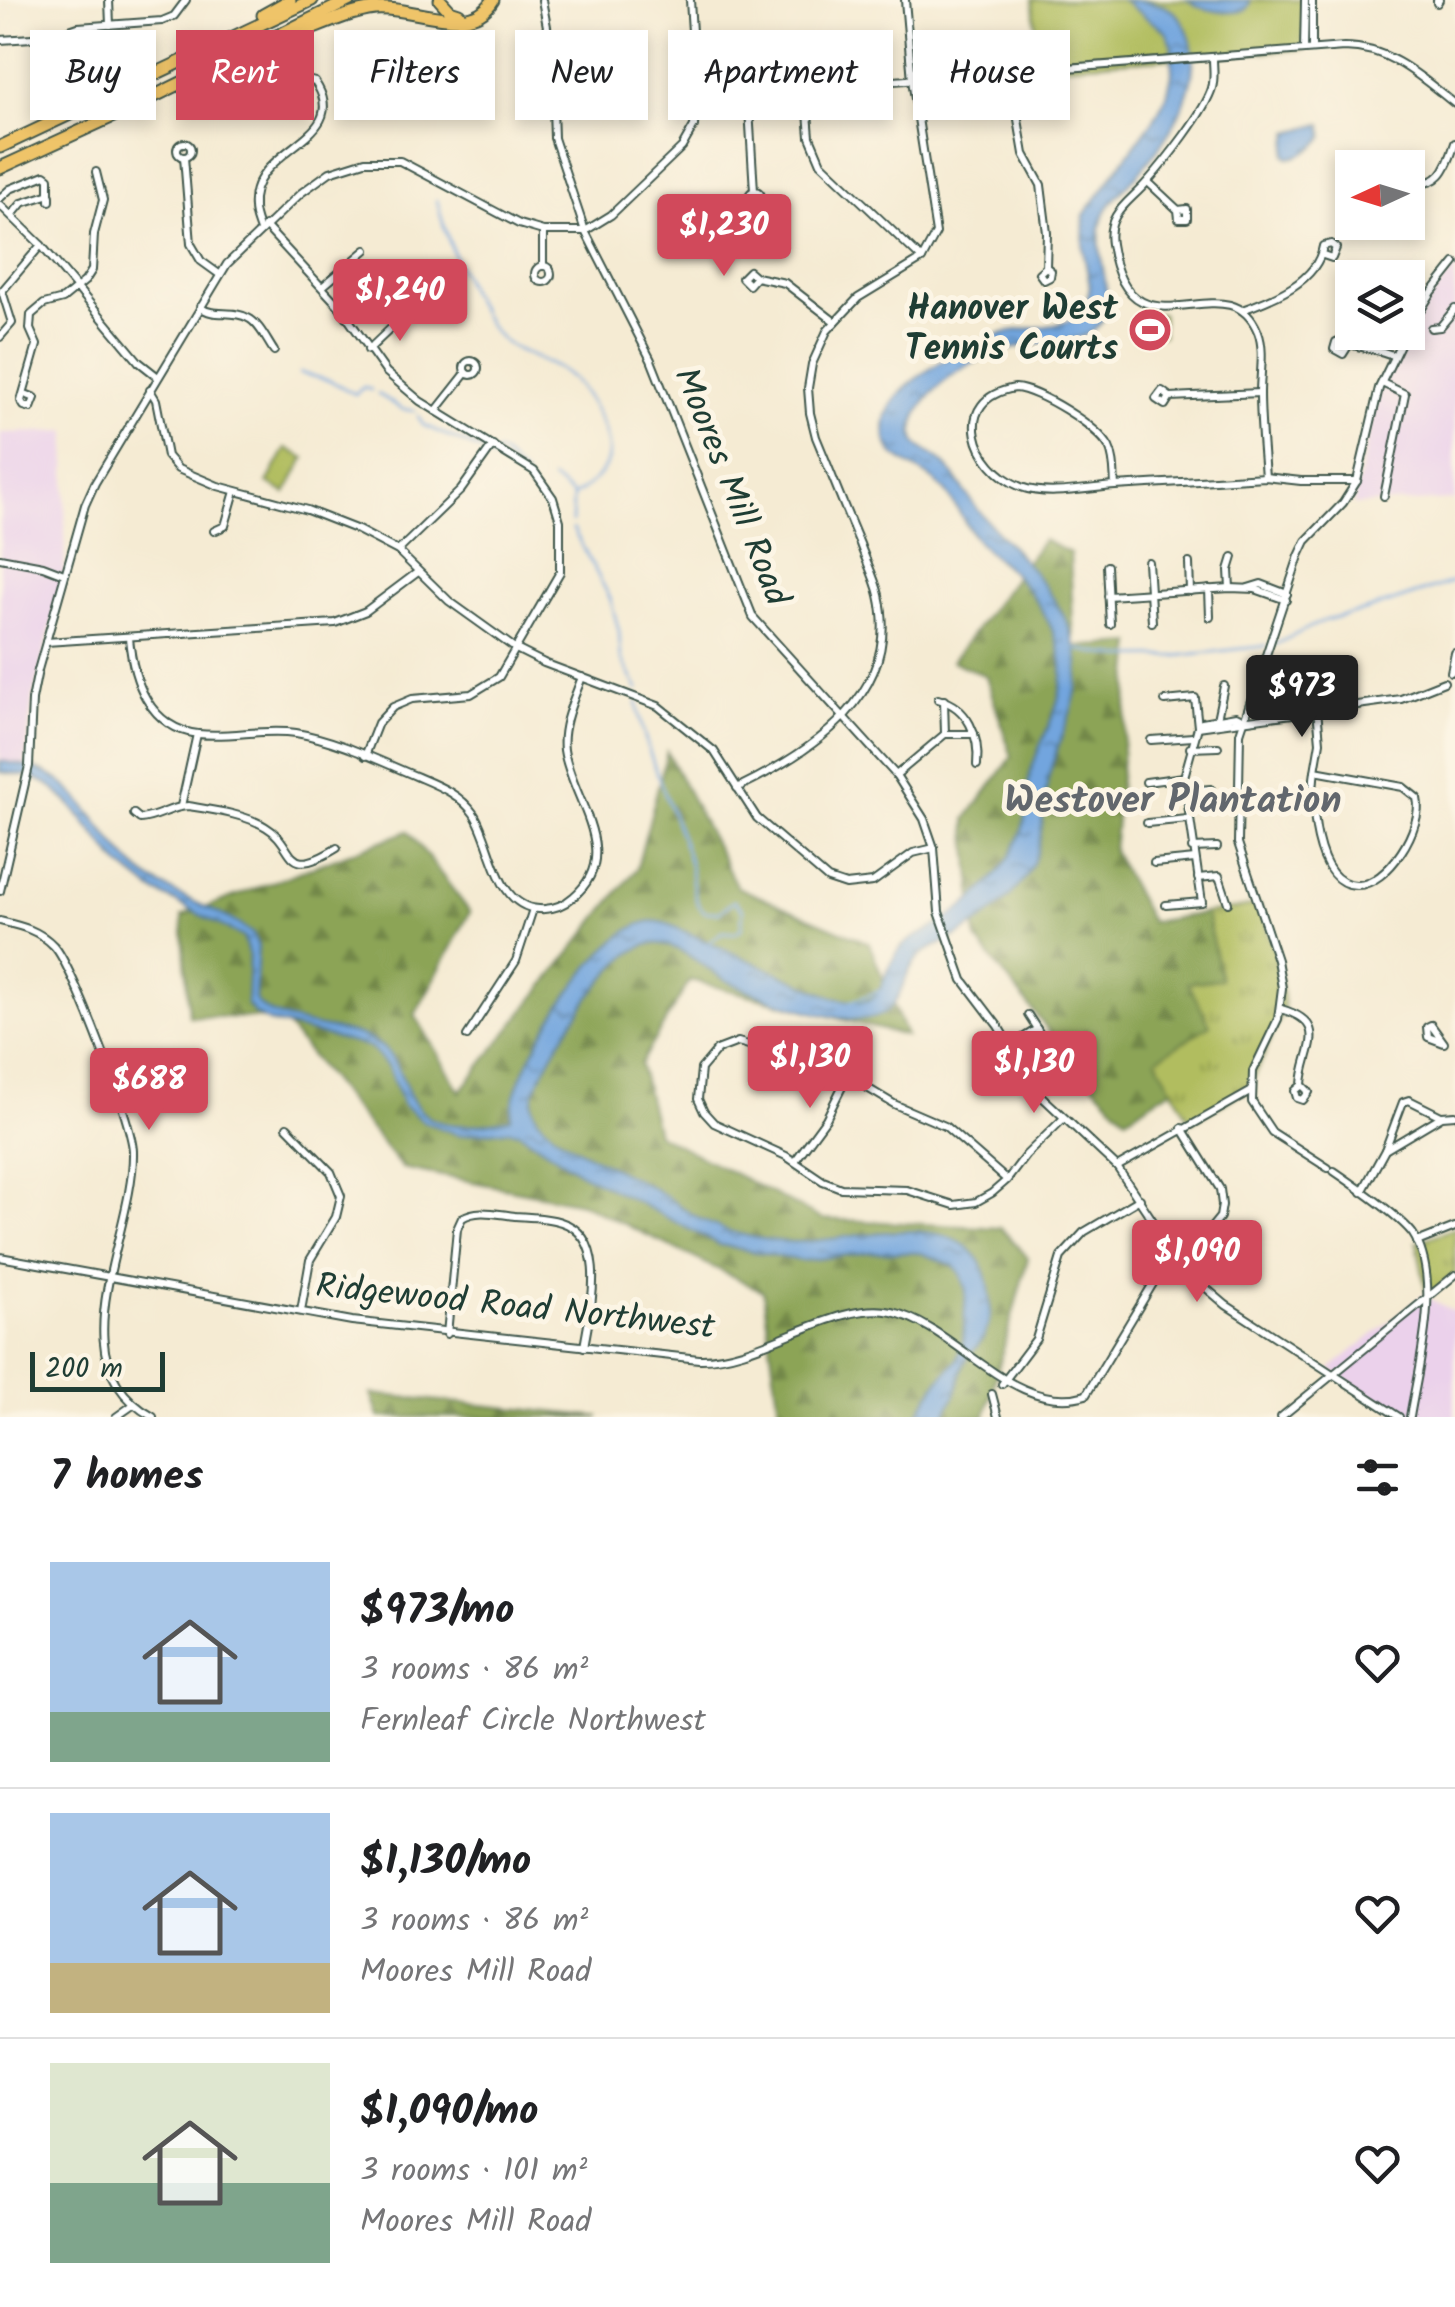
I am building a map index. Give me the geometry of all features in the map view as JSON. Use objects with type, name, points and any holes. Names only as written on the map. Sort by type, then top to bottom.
[{"type":"highway","points":[[239,30],[290,0]]},
{"type":"highway","points":[[245,30],[312,0]]},
{"type":"highway","points":[[290,30],[350,0]]},
{"type":"highway","points":[[440,0],[450,11],[462,14],[491,0]]},
{"type":"highway","points":[[309,30],[361,12],[398,8],[465,20],[482,14],[491,0]]},
{"type":"highway","points":[[0,147],[176,62]]},
{"type":"highway","points":[[0,168],[176,85]]},
{"type":"street","points":[[108,0],[110,25]]},
{"type":"street","points":[[0,40],[49,37],[78,27],[168,19],[186,0]]},
{"type":"street","name":"Moores Mill Road","points":[[542,0],[551,48],[554,138],[585,231],[651,360],[753,616],[896,775],[924,819],[934,848],[939,912],[963,980],[998,1026],[1038,1093],[1117,1167],[1175,1254],[1212,1294],[1399,1417]]},
{"type":"street","points":[[690,0],[692,30]]},
{"type":"street","points":[[737,788],[799,756],[843,718],[873,676],[881,650],[883,625],[877,588],[816,437],[808,388],[812,364],[834,321],[858,298],[922,259],[932,244],[936,223],[912,80],[905,0]]},
{"type":"street","points":[[1308,50],[1309,0]]},
{"type":"street","points":[[1070,69],[1356,47],[1389,56],[1455,104]]},
{"type":"street","points":[[1213,58],[1214,81],[1208,98],[1148,182],[1121,207],[1111,228],[1112,248],[1126,290],[1136,300],[1149,306],[1218,303],[1241,310],[1254,324],[1260,339],[1264,476]]},
{"type":"street","points":[[893,81],[912,80]]},
{"type":"street","points":[[314,82],[325,111],[319,126],[290,146],[267,169],[254,203],[262,228],[349,319],[368,350],[396,382],[540,478],[553,498],[560,522],[560,572],[499,676],[480,690],[461,696],[412,699],[393,707],[378,723],[365,756]]},
{"type":"street","points":[[0,891],[31,754],[32,700],[88,496],[219,274],[262,228],[330,172],[354,163],[384,160],[414,166],[519,224],[542,231],[585,231],[611,215],[682,147],[694,120]]},
{"type":"street","points":[[750,120],[754,191]]},
{"type":"street","points":[[809,120],[810,136],[821,163],[922,259]]},
{"type":"street","points":[[1018,120],[1024,154],[1040,185],[1047,233],[1046,267]]},
{"type":"street","points":[[1425,184],[1442,175],[1451,161],[1455,143]]},
{"type":"street","points":[[184,157],[191,244],[201,260],[219,274]]},
{"type":"street","points":[[26,394],[37,345],[30,329],[31,315],[76,288],[88,278],[93,264],[94,234],[103,200],[96,172]]},
{"type":"street","points":[[12,215],[22,203],[49,198],[49,178],[44,175],[10,189],[0,201],[12,215],[41,245],[139,362],[158,377]]},
{"type":"street","points":[[1148,182],[1178,210]]},
{"type":"street","points":[[542,231],[543,266]]},
{"type":"street","points":[[0,337],[12,323],[2,291],[41,245]]},
{"type":"street","points":[[322,288],[366,250]]},
{"type":"street","points":[[1241,310],[1274,300],[1290,290],[1322,255]]},
{"type":"street","points":[[1425,303],[1455,263]]},
{"type":"street","points":[[756,278],[785,283],[834,321]]},
{"type":"street","points":[[200,307],[208,313],[251,319],[274,351]]},
{"type":"street","points":[[1431,328],[1440,328],[1455,309]]},
{"type":"street","points":[[368,350],[408,312]]},
{"type":"street","points":[[1383,350],[1394,356]]},
{"type":"street","points":[[1397,350],[1382,383],[1357,481],[1343,503],[1306,541],[1244,720],[1237,765],[1238,843],[1277,960],[1282,988],[1281,1010],[1253,1071],[1250,1092],[1256,1111],[1272,1132],[1360,1190],[1408,1228],[1416,1242],[1428,1297],[1410,1417]]},
{"type":"street","points":[[436,410],[466,373]]},
{"type":"street","points":[[1382,383],[1404,394],[1384,496]]},
{"type":"street","points":[[1115,486],[1113,457],[1104,440],[1038,394],[1023,388],[1006,390],[991,397],[980,410],[974,429],[978,450],[988,464],[1015,484],[1040,490],[1115,486],[1264,476],[1357,481]]},
{"type":"street","points":[[150,390],[156,400],[163,445],[172,463],[185,474],[329,518],[398,551],[449,601],[516,649],[644,698],[676,717],[714,752],[765,826],[819,874],[837,884],[873,882],[913,853],[934,848]]},
{"type":"street","points":[[1170,397],[1260,393]]},
{"type":"street","points":[[398,551],[460,490],[493,445]]},
{"type":"street","points":[[214,530],[224,526],[236,491]]},
{"type":"street","points":[[1230,588],[1233,557]]},
{"type":"street","points":[[0,558],[64,574]]},
{"type":"street","points":[[1148,562],[1152,622]]},
{"type":"street","points":[[1189,563],[1190,591]]},
{"type":"street","points":[[1107,566],[1110,624]]},
{"type":"street","points":[[45,642],[336,623],[366,611],[418,572]]},
{"type":"street","points":[[1108,596],[1246,589],[1261,584],[1286,597]]},
{"type":"street","points":[[1209,589],[1210,617]]},
{"type":"street","points":[[129,638],[134,676],[151,706],[171,725],[197,734],[291,732],[323,740],[442,788],[462,800],[478,822],[508,891],[518,903],[533,909],[553,908],[571,899],[586,882],[595,862],[594,833],[564,746],[565,725],[582,676]]},
{"type":"street","points":[[1444,682],[1445,675],[1453,673],[1455,653]]},
{"type":"street","points":[[1198,725],[1238,723],[1401,699],[1444,682],[1454,685]]},
{"type":"street","points":[[1218,719],[1224,686]]},
{"type":"street","points":[[1165,701],[1195,698],[1198,725],[1184,776],[1202,902],[1166,905]]},
{"type":"street","points":[[945,734],[941,699],[967,719],[976,734],[977,765]]},
{"type":"street","points":[[1315,772],[1404,787],[1417,798],[1418,812],[1405,848],[1390,867],[1369,883],[1356,886],[1344,882],[1326,860],[1314,817],[1315,772],[1320,742],[1318,709]]},
{"type":"street","points":[[1198,725],[1236,716],[1244,720]]},
{"type":"street","points":[[181,806],[197,734]]},
{"type":"street","points":[[896,775],[945,734],[976,734]]},
{"type":"street","points":[[1151,740],[1193,737]]},
{"type":"street","points":[[1190,748],[1218,746]]},
{"type":"street","points":[[1146,782],[1184,776]]},
{"type":"street","points":[[1186,791],[1212,790]]},
{"type":"street","points":[[134,814],[140,818],[155,817],[181,806],[207,809],[266,827],[297,861],[322,857],[337,848]]},
{"type":"street","points":[[1147,823],[1188,819]]},
{"type":"street","points":[[1192,848],[1217,847]]},
{"type":"street","points":[[1154,864],[1196,859]]},
{"type":"street","points":[[1198,878],[1219,876],[1228,903]]},
{"type":"street","points":[[467,1036],[516,960],[533,909]]},
{"type":"street","points":[[0,921],[36,932],[63,957],[126,1117],[133,1158],[102,1327],[103,1352],[113,1380],[134,1404],[153,1417]]},
{"type":"street","points":[[1281,1010],[1301,1018],[1312,1035],[1302,1086]]},
{"type":"street","points":[[1028,1016],[1062,1071]]},
{"type":"street","points":[[1010,1046],[1037,1030]]},
{"type":"street","points":[[1007,1180],[946,1126],[894,1104],[848,1075],[744,1042],[722,1047],[705,1062],[697,1092],[709,1119],[841,1188],[907,1190],[954,1205],[982,1200],[1007,1180],[1064,1118]]},
{"type":"street","points":[[1444,1043],[1455,1050]]},
{"type":"street","points":[[1050,1079],[1083,1059]]},
{"type":"street","points":[[795,1161],[826,1119],[848,1075]]},
{"type":"street","points":[[1117,1167],[1250,1092]]},
{"type":"street","points":[[1360,1190],[1385,1150],[1404,1102],[1408,1100],[1442,1116],[1455,1116]]},
{"type":"street","points":[[1385,1150],[1442,1116]]},
{"type":"street","points":[[287,1127],[332,1172],[340,1196],[336,1217],[310,1260],[300,1311]]},
{"type":"street","name":"Ridgewood Road Northwest","points":[[0,1257],[447,1334],[714,1358],[849,1314],[882,1310],[906,1317],[1022,1398],[1041,1404],[1072,1401],[1086,1395],[1169,1257],[1212,1229],[1222,1204],[1218,1184],[1182,1128]]},
{"type":"street","points":[[1002,1384],[1036,1339],[1061,1257],[1084,1232],[1140,1199]]},
{"type":"street","points":[[447,1334],[457,1229],[462,1218],[477,1212],[538,1218],[571,1226],[589,1247],[592,1270],[584,1348]]},
{"type":"street","points":[[1416,1242],[1455,1228]]},
{"type":"street","points":[[1281,1417],[1455,1275]]},
{"type":"street","points":[[992,1394],[998,1417]]},
{"type":"street","points":[[116,1417],[134,1404]]},
{"type":"shaded area","points":[[1455,266],[1455,500],[1353,505],[1379,388],[1399,350],[1425,350],[1425,307]]},
{"type":"shaded area","points":[[67,431],[64,574],[32,700],[25,766],[0,767],[0,433]]},
{"type":"shaded area","points":[[1423,1295],[1455,1312],[1455,1417],[1406,1417],[1330,1369]]},
{"type":"green space","points":[[1032,0],[1305,0],[1303,49],[1070,65],[1070,30],[1036,30]]},
{"type":"green space","points":[[1162,314],[1163,335],[1139,336],[1138,315]]},
{"type":"green space","points":[[286,448],[305,458],[286,493],[267,483]]},
{"type":"green space","points":[[1043,540],[1070,553],[1074,647],[1133,643],[1113,851],[1151,922],[1206,913],[1221,979],[1210,1025],[1157,1059],[1172,1089],[1126,1118],[1083,1074],[976,939],[966,819],[1012,757],[986,676],[952,661]]},
{"type":"green space","points":[[667,752],[737,887],[869,943],[906,1036],[690,980],[640,1064],[657,1134],[822,1219],[1001,1228],[1028,1258],[985,1417],[780,1417],[763,1291],[581,1203],[402,1168],[281,1019],[189,1016],[182,916],[408,831],[470,912],[415,1015],[460,1092],[637,868]]},
{"type":"green space","points":[[1260,905],[1280,970],[1284,1009],[1252,1082],[1253,1093],[1239,1094],[1191,1122],[1156,1059],[1210,1025],[1188,983],[1221,979],[1206,913]]},
{"type":"green space","points":[[1455,1228],[1455,1274],[1427,1297],[1417,1242]]},
{"type":"green space","points":[[371,1394],[600,1417],[379,1417]]},
{"type":"water","points":[[1122,0],[1153,3],[1178,16],[1189,35],[1192,74],[1188,93],[1170,130],[1104,214],[1100,246],[1105,314],[1100,324],[1085,336],[1008,349],[968,366],[934,391],[918,412],[913,428],[916,444],[950,470],[978,510],[1045,587],[1070,631],[1077,654],[1076,693],[1050,772],[1033,864],[995,910],[920,956],[888,1010],[866,1019],[827,1016],[783,1003],[730,982],[665,944],[641,947],[596,988],[567,1030],[533,1098],[539,1119],[562,1139],[723,1229],[791,1242],[915,1231],[960,1242],[977,1257],[986,1274],[990,1307],[987,1328],[963,1366],[944,1417],[916,1417],[956,1361],[963,1343],[966,1288],[953,1265],[921,1253],[869,1252],[802,1261],[720,1245],[581,1173],[519,1132],[459,1135],[424,1122],[403,1105],[388,1067],[370,1047],[269,1022],[255,1014],[247,1004],[249,956],[243,937],[152,890],[120,865],[48,784],[29,776],[0,772],[0,761],[52,776],[77,797],[123,854],[149,878],[253,934],[258,946],[255,999],[262,1007],[288,1019],[362,1036],[382,1047],[395,1062],[411,1098],[423,1113],[441,1122],[469,1125],[511,1118],[526,1068],[560,1006],[604,951],[647,922],[670,925],[832,997],[851,1001],[873,998],[903,946],[975,897],[1010,856],[1024,823],[1031,771],[1054,713],[1062,677],[1059,648],[1039,605],[1020,580],[977,540],[944,490],[893,454],[885,434],[886,419],[903,391],[954,355],[1005,333],[1058,324],[1085,312],[1090,286],[1083,249],[1084,215],[1154,119],[1172,75],[1172,44],[1166,32]]},
{"type":"water","points":[[1187,0],[1250,3],[1245,11],[1222,12]]},
{"type":"water","points":[[1322,124],[1321,141],[1303,154],[1289,158],[1286,154],[1290,132]]},
{"type":"waterway","points":[[437,200],[461,270],[496,334],[511,346],[564,372],[583,391],[597,414],[607,440],[607,461],[596,479],[573,496]]},
{"type":"waterway","points":[[300,373],[331,381],[355,394],[364,387],[371,390]]},
{"type":"waterway","points":[[378,394],[402,409],[416,411]]},
{"type":"waterway","points":[[418,416],[423,425],[485,452]]},
{"type":"waterway","points":[[490,457],[497,452],[502,454],[526,477]]},
{"type":"waterway","points":[[552,479],[573,496],[572,522]]},
{"type":"waterway","points":[[573,529],[610,598],[621,658],[638,689]]},
{"type":"waterway","points":[[1274,645],[1325,620],[1455,581]]},
{"type":"waterway","points":[[1075,649],[1121,657],[1176,656],[1266,646]]},
{"type":"waterway","points":[[637,702],[700,907],[705,912],[719,912],[734,901],[743,910],[741,929],[735,933],[722,932],[709,943]]},
{"type":"waterway","points":[[850,1002],[880,991]]},
{"type":"place","name":"Hanover West Tennis Courts","points":[[1150,330]]},
{"type":"district","name":"Westover Plantation","points":[[1173,802]]}]
